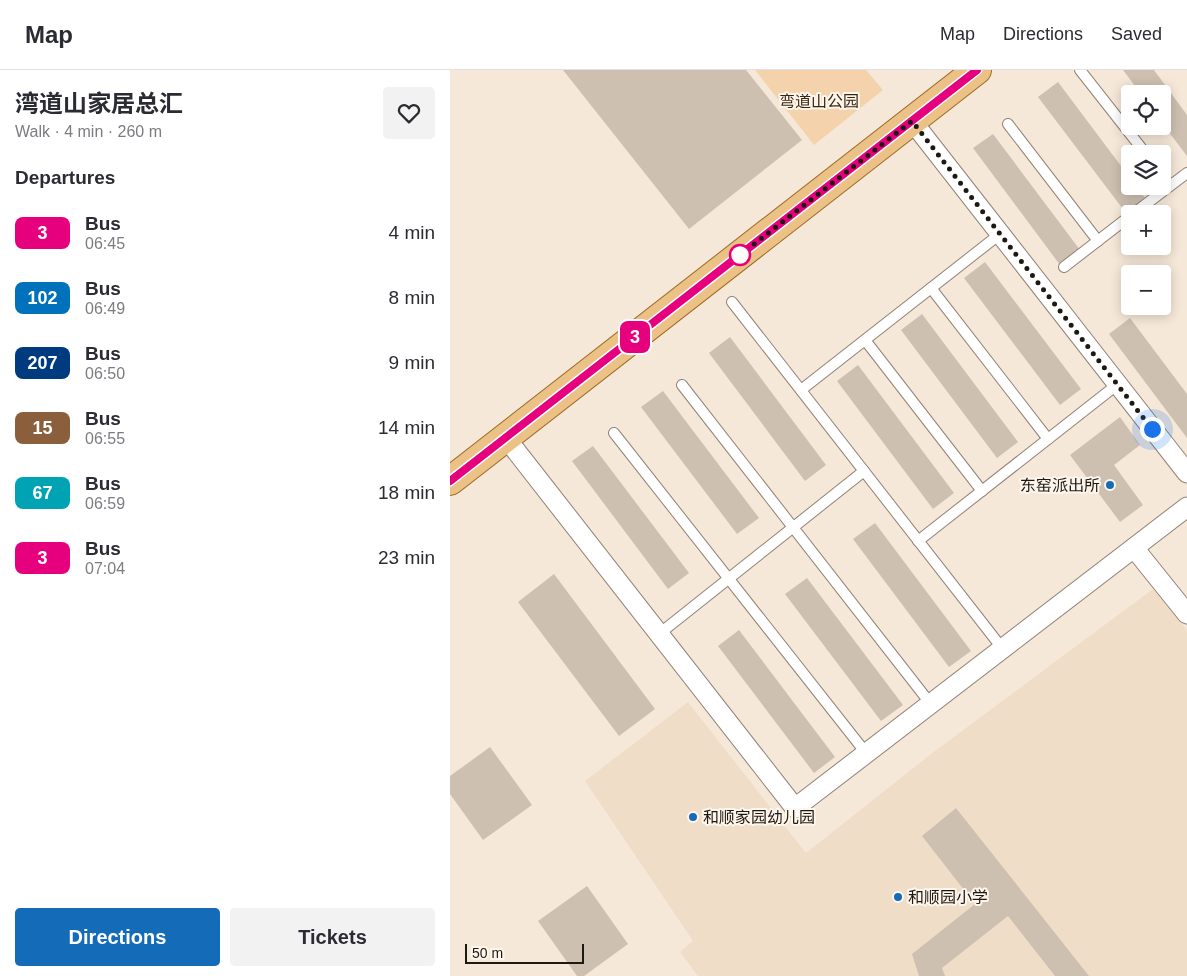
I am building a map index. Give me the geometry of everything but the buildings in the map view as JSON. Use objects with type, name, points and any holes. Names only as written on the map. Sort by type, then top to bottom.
[{"type":"main road","points":[[450,481],[977,70]]},
{"type":"street","points":[[912,121],[1187,473]]},
{"type":"street","points":[[506,438],[795,808],[1187,507]]},
{"type":"street","points":[[1134,548],[1187,614]]},
{"type":"lane","points":[[1080,70],[1139,145]]},
{"type":"lane","points":[[1008,124],[1098,241]]},
{"type":"lane","points":[[1171,185],[1187,173]]},
{"type":"lane","points":[[1145,205],[1158,195]]},
{"type":"lane","points":[[1064,267],[1121,223]]},
{"type":"lane","points":[[800,390],[1000,234]]},
{"type":"lane","points":[[931,288],[1048,439]]},
{"type":"lane","points":[[732,302],[1002,648]]},
{"type":"lane","points":[[865,340],[982,491]]},
{"type":"lane","points":[[918,541],[1118,384]]},
{"type":"lane","points":[[682,385],[930,703]]},
{"type":"lane","points":[[614,433],[866,753]]},
{"type":"lane","points":[[659,634],[864,471]]},
{"type":"shaded area","points":[[1153,589],[1187,630],[1187,976],[698,976],[680,952],[693,941],[585,781],[688,702],[806,853],[931,754]]},
{"type":"green space","name":"弯道山公园","points":[[755,70],[866,70],[883,90],[814,145]]},
{"type":"bus line","name":"3","points":[[450,481],[977,70]]},
{"type":"place","name":"东窑派出所","points":[[1110,485]]},
{"type":"place","name":"和顺家园幼儿园","points":[[693,817]]},
{"type":"place","name":"和顺园小学","points":[[898,897]]},
{"type":"route","points":[[740,255],[912,121],[1152,429]]}]
